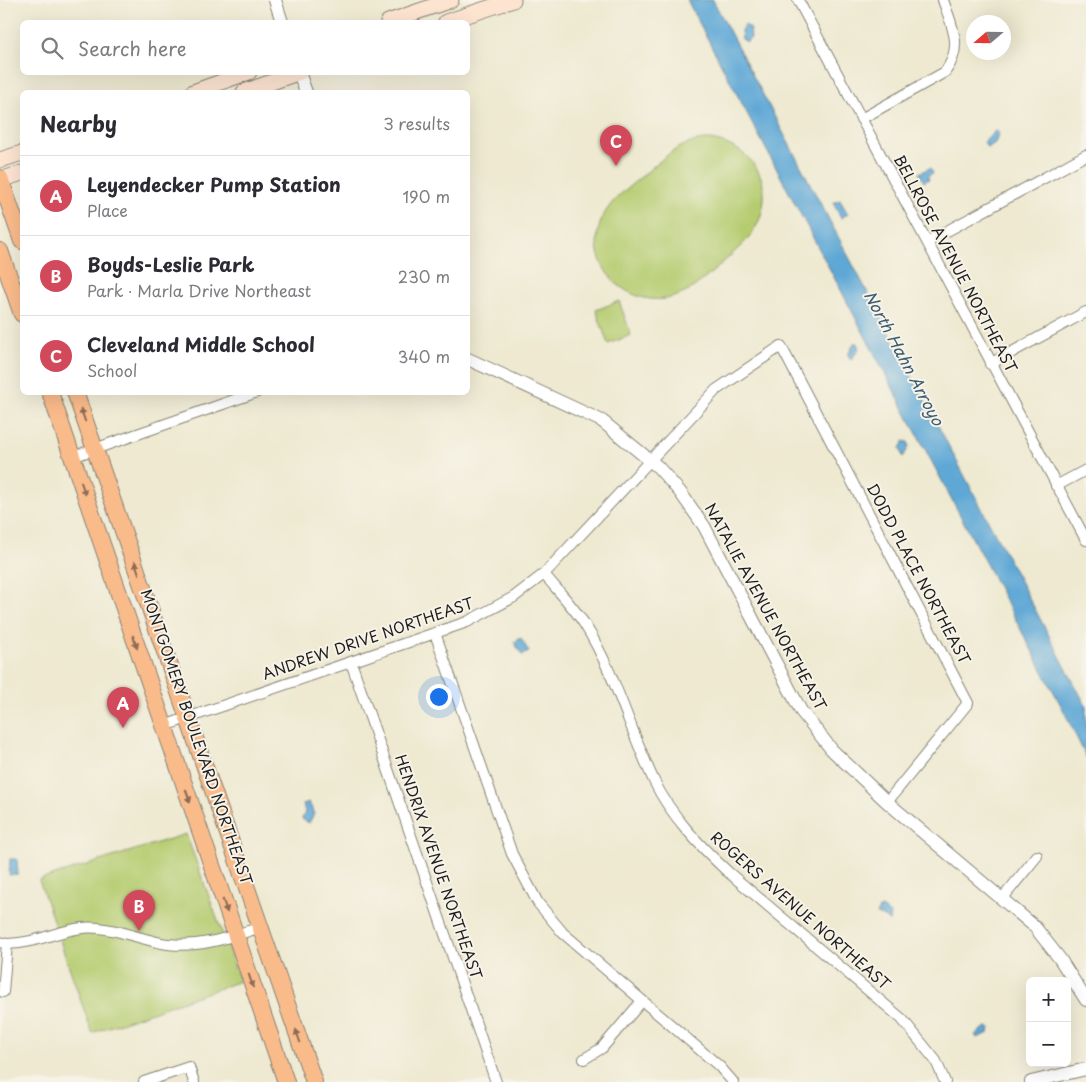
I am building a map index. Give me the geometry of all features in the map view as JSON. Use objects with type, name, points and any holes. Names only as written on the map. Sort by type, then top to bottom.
[{"type":"main road","points":[[394,20],[451,0]]},
{"type":"main road","points":[[452,20],[512,0]]},
{"type":"main road","points":[[200,90],[241,75]]},
{"type":"main road","points":[[250,90],[294,75]]},
{"type":"main road","points":[[0,160],[20,154]]},
{"type":"main road","points":[[20,174],[0,180],[20,235]]},
{"type":"main road","points":[[0,251],[20,308]]},
{"type":"main road","name":"MONTGOMERY BOULEVARD NORTHEAST","points":[[51,395],[286,1082]]},
{"type":"main road","name":"MONTGOMERY BOULEVARD NORTHEAST","points":[[76,395],[190,717],[314,1082]]},
{"type":"street","points":[[275,0],[281,20]]},
{"type":"street","name":"BELLROSE AVENUE NORTHEAST","points":[[798,0],[990,364],[1086,540]]},
{"type":"street","points":[[861,119],[945,72],[953,62],[956,50],[956,37],[943,0]]},
{"type":"street","points":[[301,75],[305,90]]},
{"type":"street","points":[[927,242],[1086,155]]},
{"type":"street","points":[[990,364],[1086,312]]},
{"type":"street","name":"ANDREW DRIVE NORTHEAST","points":[[164,726],[435,633],[493,610],[544,574],[716,390],[780,346]]},
{"type":"street","name":"DODD PLACE NORTHEAST","points":[[780,346],[968,703],[887,802]]},
{"type":"street","name":"NATALIE AVENUE NORTHEAST","points":[[470,359],[602,421],[650,460],[680,492],[704,526],[801,711],[842,761],[887,802],[1034,926],[1060,959],[1086,1000]]},
{"type":"street","points":[[72,457],[248,395]]},
{"type":"street","points":[[1056,486],[1086,470]]},
{"type":"street","name":"ROGERS AVENUE NORTHEAST","points":[[544,574],[585,625],[596,645],[655,782],[676,815],[704,850],[728,872],[902,1019],[936,1061],[945,1082]]},
{"type":"street","points":[[435,633],[512,854],[523,879],[538,903],[562,933],[641,1002],[719,1066],[733,1082]]},
{"type":"street","name":"HENDRIX AVENUE NORTHEAST","points":[[351,662],[496,1082]]},
{"type":"street","points":[[1002,899],[1037,856]]},
{"type":"street","points":[[3,992],[4,943],[37,940],[83,928],[118,931],[168,944],[201,945],[261,927]]},
{"type":"street","points":[[584,1059],[602,1048],[641,1002]]},
{"type":"street","points":[[144,1082],[189,1067],[194,1082]]},
{"type":"street","points":[[1031,1082],[1086,1069]]},
{"type":"green space","points":[[711,140],[729,145],[743,153],[754,164],[761,177],[764,191],[763,207],[758,222],[749,238],[716,269],[682,294],[665,299],[648,299],[632,294],[618,285],[607,273],[600,258],[597,242],[603,216],[620,194],[676,149],[692,142]]},
{"type":"green space","points":[[619,301],[631,335],[608,344],[596,310]]},
{"type":"green space","points":[[186,834],[240,981],[92,1033],[39,880]]},
{"type":"water","points":[[687,0],[713,0],[1083,700],[1086,706],[1086,757],[1065,713]]},
{"type":"water","points":[[745,25],[750,28],[751,38],[747,42],[742,39],[741,30]]},
{"type":"water","points":[[996,130],[999,134],[995,143],[987,148],[984,142]]},
{"type":"water","points":[[930,168],[933,173],[924,182],[919,173]]},
{"type":"water","points":[[840,200],[848,214],[841,218],[833,203]]},
{"type":"water","points":[[854,343],[857,343],[859,349],[851,360],[848,355]]},
{"type":"water","points":[[904,441],[908,442],[909,447],[903,457],[900,448]]},
{"type":"water","points":[[521,638],[529,652],[522,655],[514,642]]},
{"type":"water","points":[[309,802],[314,814],[309,823],[302,819],[305,812],[303,804]]},
{"type":"water","points":[[10,859],[17,859],[18,874],[9,875]]},
{"type":"water","points":[[882,908],[890,914],[889,921],[877,914],[878,910]]},
{"type":"water","points":[[986,1027],[990,1028],[989,1033],[977,1038],[975,1035]]},
{"type":"place","name":"Cleveland Middle School","points":[[616,166]]},
{"type":"place","name":"Leyendecker Pump Station","points":[[123,728]]},
{"type":"place","name":"Boyds-Leslie Park","points":[[139,931]]},
{"type":"water label","name":"North Hahn Arroyo","points":[[904,358]]}]
